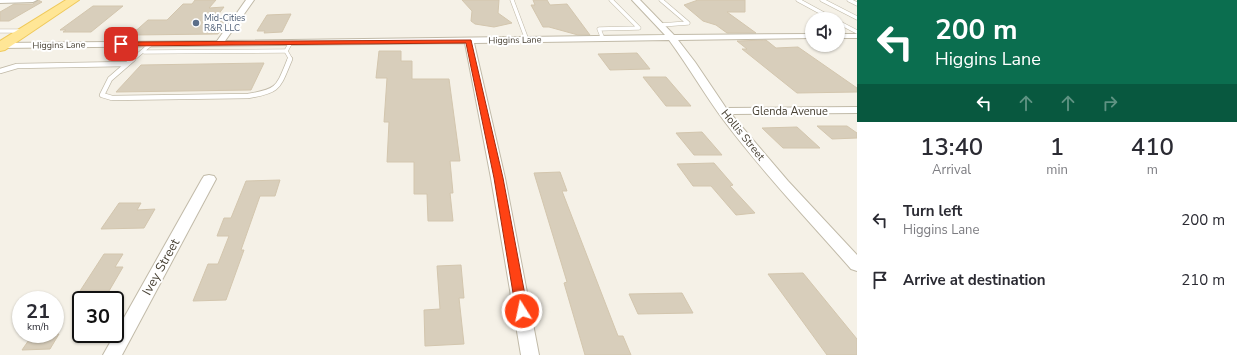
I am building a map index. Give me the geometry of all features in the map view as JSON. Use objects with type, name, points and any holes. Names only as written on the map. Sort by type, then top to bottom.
[{"type":"main road","points":[[1,43],[26,31],[74,0]]},
{"type":"street","points":[[0,0],[33,0]]},
{"type":"street","points":[[220,42],[250,0]]},
{"type":"street","name":"Hollis Street","points":[[636,0],[672,38],[692,64],[722,111],[783,184],[857,265]]},
{"type":"street","name":"Higgins Lane","points":[[1,43],[151,44],[805,36]]},
{"type":"street","points":[[845,36],[857,36]]},
{"type":"street","points":[[469,41],[498,178],[530,355]]},
{"type":"street","name":"Glenda Avenue","points":[[722,111],[857,110]]},
{"type":"street","name":"Ivey Street","points":[[112,355],[209,179]]},
{"type":"lane","points":[[512,0],[527,40]]},
{"type":"lane","points":[[603,39],[599,29],[639,28],[611,0]]},
{"type":"lane","points":[[661,25],[688,23],[662,0]]},
{"type":"lane","points":[[798,0],[820,12]]},
{"type":"lane","points":[[822,0],[857,18]]},
{"type":"lane","points":[[849,0],[857,4]]},
{"type":"lane","points":[[845,26],[857,32]]},
{"type":"lane","points":[[0,31],[26,31]]},
{"type":"lane","points":[[1,43],[7,31]]},
{"type":"lane","points":[[286,51],[291,42]]},
{"type":"lane","points":[[151,44],[144,52],[126,64],[104,86],[102,95],[112,98],[248,96],[272,91],[278,86],[290,58],[286,51]]},
{"type":"lane","points":[[144,52],[286,51]]},
{"type":"lane","points":[[1,69],[17,66],[126,64]]},
{"type":"building","points":[[38,0],[42,2],[9,21],[0,21],[0,12],[14,4],[33,4]]},
{"type":"building","points":[[195,0],[216,0],[209,8],[224,7],[214,20],[228,20],[218,34],[131,35],[148,20],[167,20],[183,4],[192,4]]},
{"type":"building","points":[[462,0],[499,0],[498,13],[512,23],[494,27],[475,24],[471,21],[472,11]]},
{"type":"building","points":[[533,0],[547,0],[550,5],[567,4],[590,35],[578,35],[549,27],[543,27],[531,5],[535,5]]},
{"type":"building","points":[[698,0],[745,0],[745,12],[727,12],[756,33],[727,33],[716,25],[703,21],[684,5]]},
{"type":"building","points":[[93,6],[123,6],[91,32],[63,32],[66,30],[60,30]]},
{"type":"building","points":[[291,14],[282,32],[264,33],[265,31],[257,31],[267,15]]},
{"type":"building","points":[[766,40],[776,48],[798,47],[857,88],[857,92],[797,93],[742,49],[747,49],[737,41]]},
{"type":"building","points":[[379,51],[401,51],[401,61],[412,61],[412,79],[449,79],[460,161],[450,161],[453,193],[450,193],[453,221],[428,221],[427,194],[414,194],[414,162],[387,162],[389,122],[384,122],[387,78],[376,78]]},
{"type":"building","points":[[637,53],[650,69],[610,70],[598,54]]},
{"type":"building","points":[[264,63],[251,90],[116,92],[141,65]]},
{"type":"building","points":[[643,77],[666,77],[691,106],[666,106]]},
{"type":"building","points":[[817,126],[847,126],[857,133],[857,138],[832,139]]},
{"type":"building","points":[[797,127],[820,148],[783,148],[762,128]]},
{"type":"building","points":[[702,132],[722,155],[694,155],[676,133]]},
{"type":"building","points":[[714,163],[733,185],[730,186],[755,213],[736,215],[711,186],[693,186],[677,164]]},
{"type":"building","points":[[560,172],[567,191],[562,191],[618,336],[623,336],[631,355],[585,355],[564,283],[567,282],[534,173]]},
{"type":"building","points":[[280,180],[275,196],[260,196],[241,250],[244,250],[226,300],[193,301],[208,264],[218,264],[229,236],[217,236],[224,218],[231,218],[246,181]]},
{"type":"building","points":[[119,203],[141,203],[137,210],[155,209],[144,228],[101,229]]},
{"type":"building","points":[[104,254],[123,254],[115,267],[123,267],[109,291],[80,291]]},
{"type":"building","points":[[461,265],[464,298],[459,298],[464,344],[425,346],[424,310],[440,309],[437,266]]},
{"type":"building","points":[[803,273],[857,339],[857,355],[827,355],[768,274]]},
{"type":"building","points":[[682,293],[693,313],[638,314],[629,294]]},
{"type":"building","points":[[27,343],[54,343],[50,349],[22,350]]},
{"type":"place","name":"Mid-Cities R&R LLC","points":[[196,23]]},
{"type":"route","points":[[121,44],[469,41],[498,178],[522,311]]}]
